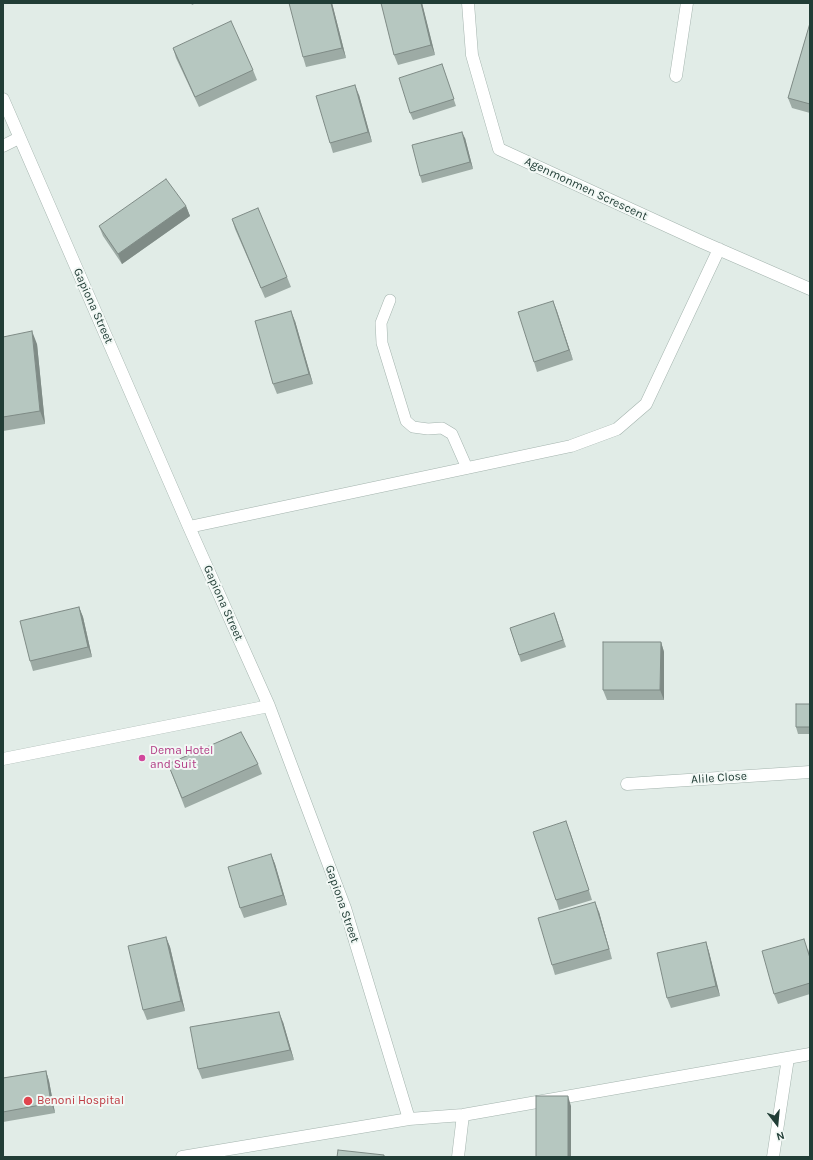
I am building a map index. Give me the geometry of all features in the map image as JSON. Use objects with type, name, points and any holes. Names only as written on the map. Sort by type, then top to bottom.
[{"type":"street","name":"Agenmonmen Screscent","points":[[468,3],[472,55],[499,149],[810,289]]},
{"type":"street","points":[[676,76],[687,3]]},
{"type":"street","name":"Gapiona Street","points":[[3,99],[189,527],[269,706],[345,908],[409,1120]]},
{"type":"street","points":[[3,146],[19,138]]},
{"type":"street","points":[[189,527],[571,446],[617,429],[646,404],[719,249]]},
{"type":"street","points":[[3,759],[269,706]]},
{"type":"street","name":"Alile Close","points":[[627,784],[810,772]]},
{"type":"street","points":[[182,1157],[409,1120],[463,1115],[810,1054]]},
{"type":"street","points":[[773,1157],[788,1058]]},
{"type":"street","points":[[458,1157],[463,1115]]},
{"type":"lane","points":[[390,300],[381,323],[382,343],[406,421],[413,427],[428,429],[442,428],[452,434],[467,468]]},
{"type":"building","points":[[289,3],[331,3],[342,48],[303,57]]},
{"type":"building","points":[[381,3],[421,3],[431,45],[394,55]]},
{"type":"building","points":[[231,21],[253,70],[195,97],[173,48]]},
{"type":"building","points":[[810,23],[810,104],[788,98]]},
{"type":"building","points":[[442,64],[454,99],[410,113],[399,78]]},
{"type":"building","points":[[355,85],[368,132],[330,143],[316,96]]},
{"type":"building","points":[[462,132],[470,162],[420,176],[412,145]]},
{"type":"building","points":[[166,179],[186,206],[118,254],[99,226]]},
{"type":"building","points":[[258,208],[287,277],[261,288],[232,219]]},
{"type":"building","points":[[553,301],[569,350],[534,362],[518,312]]},
{"type":"building","points":[[291,311],[309,374],[273,384],[255,321]]},
{"type":"building","points":[[32,331],[40,411],[3,417],[3,337]]},
{"type":"building","points":[[79,607],[88,647],[30,661],[20,621]]},
{"type":"building","points":[[554,613],[563,640],[519,655],[510,628]]},
{"type":"building","points":[[603,642],[661,642],[660,690],[603,690]]},
{"type":"building","points":[[796,704],[810,704],[810,727],[796,727]]},
{"type":"building","points":[[241,732],[258,764],[182,798],[168,764]]},
{"type":"building","points":[[566,821],[589,890],[556,900],[533,832]]},
{"type":"building","points":[[271,854],[283,895],[240,908],[228,867]]},
{"type":"building","points":[[595,902],[609,949],[552,965],[538,918]]},
{"type":"building","points":[[166,937],[181,1001],[143,1010],[128,946]]},
{"type":"building","points":[[804,939],[810,958],[810,983],[774,994],[762,951]]},
{"type":"building","points":[[706,942],[716,986],[667,998],[657,953]]},
{"type":"building","points":[[279,1012],[290,1050],[198,1069],[190,1027]]},
{"type":"building","name":"Benoni Hospital","points":[[46,1071],[51,1103],[3,1112],[3,1078]]},
{"type":"building","points":[[536,1096],[568,1096],[568,1157],[536,1157]]},
{"type":"building","points":[[338,1150],[384,1155],[384,1157],[337,1157]]},
{"type":"place","name":"Dema Hotel and Suit","points":[[142,758]]},
{"type":"place","name":"Benoni Hospital","points":[[28,1101]]}]
